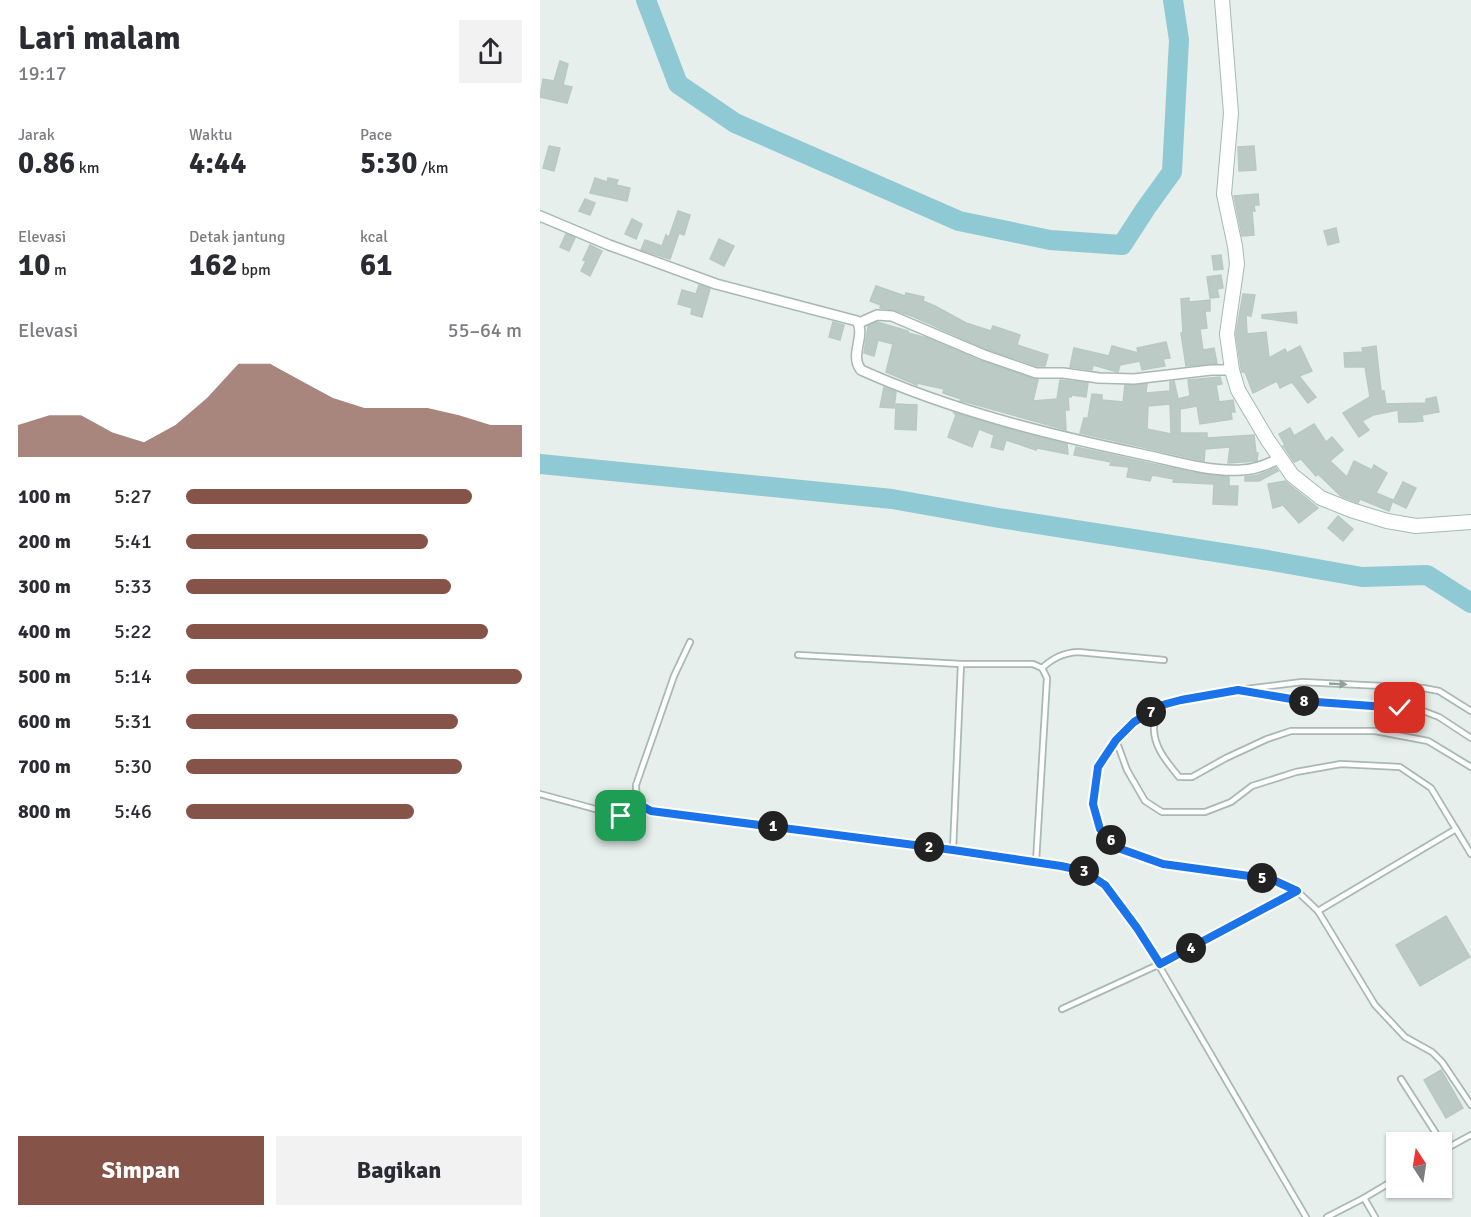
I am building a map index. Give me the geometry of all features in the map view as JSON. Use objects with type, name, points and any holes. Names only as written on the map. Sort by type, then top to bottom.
[{"type":"main road","points":[[1222,0],[1231,113],[1224,194],[1237,264],[1227,334],[1232,370],[1238,390],[1292,475],[1312,493],[1331,504],[1388,521],[1416,526],[1471,522]]},
{"type":"street","points":[[540,216],[609,245],[716,284],[859,323],[877,315],[891,316],[984,355],[1036,373],[1134,379],[1211,370],[1232,370]]},
{"type":"street","points":[[859,323],[855,357],[857,365],[861,370],[900,388],[1038,430],[1198,466],[1250,470],[1280,458]]},
{"type":"lane","points":[[690,642],[674,676],[636,785],[636,797],[642,806],[651,811],[953,850],[1084,871],[1105,885],[1137,928],[1306,1217]]},
{"type":"lane","points":[[1042,668],[1055,657],[1068,652],[1164,660]]},
{"type":"lane","points":[[798,655],[961,664],[1033,664],[1042,668],[1047,678],[1036,862]]},
{"type":"lane","points":[[953,850],[961,664]]},
{"type":"lane","points":[[1471,711],[1438,691],[1302,682],[1238,690],[1162,705],[1134,722],[1116,740],[1098,767],[1093,804],[1100,829],[1118,848],[1163,864],[1271,879],[1297,891],[1318,911],[1375,1005],[1405,1037],[1432,1052],[1442,1062],[1471,1105]]},
{"type":"lane","points":[[1400,708],[1401,687]]},
{"type":"lane","points":[[1238,690],[1303,701],[1418,709],[1439,717],[1471,738]]},
{"type":"lane","points":[[1162,705],[1154,726],[1155,742],[1166,762],[1179,777],[1192,777],[1246,748],[1291,731],[1375,731],[1428,741],[1471,767]]},
{"type":"lane","points":[[1116,740],[1127,770],[1145,801],[1162,812],[1205,812],[1231,802],[1252,786],[1296,772],[1341,764],[1400,767],[1431,788],[1471,854]]},
{"type":"lane","points":[[540,794],[621,816],[642,806]]},
{"type":"lane","points":[[1318,911],[1456,829]]},
{"type":"lane","points":[[1062,1009],[1160,964],[1297,891]]},
{"type":"lane","points":[[1401,1079],[1433,1132]]},
{"type":"lane","points":[[1452,1146],[1471,1135]]},
{"type":"lane","points":[[1327,1217],[1386,1185]]},
{"type":"lane","points":[[1364,1198],[1375,1217]]},
{"type":"building","points":[[560,61],[568,64],[563,85],[572,87],[567,103],[540,97],[543,79],[554,81]]},
{"type":"building","points":[[549,146],[560,148],[554,171],[543,168]]},
{"type":"building","points":[[1254,146],[1256,170],[1239,171],[1238,147]]},
{"type":"building","points":[[595,178],[607,182],[608,178],[618,180],[616,185],[630,188],[627,201],[590,193]]},
{"type":"building","points":[[1258,194],[1259,205],[1254,205],[1255,211],[1252,211],[1254,235],[1242,236],[1234,196]]},
{"type":"building","points":[[585,199],[595,203],[590,215],[579,211]]},
{"type":"building","points":[[678,211],[690,215],[684,235],[679,233],[670,259],[641,250],[645,240],[662,246],[666,235],[669,237]]},
{"type":"building","points":[[632,219],[642,224],[636,239],[625,234]]},
{"type":"building","points":[[1336,228],[1339,242],[1328,245],[1324,231]]},
{"type":"building","points":[[566,234],[575,238],[569,251],[560,247]]},
{"type":"building","points":[[719,239],[734,246],[724,266],[710,259]]},
{"type":"building","points":[[590,245],[602,251],[590,276],[581,271]]},
{"type":"building","points":[[1221,255],[1223,269],[1214,270],[1212,256]]},
{"type":"building","points":[[1221,275],[1223,288],[1217,289],[1219,297],[1210,298],[1207,277]]},
{"type":"building","points":[[699,285],[710,289],[702,317],[691,314],[692,308],[678,304],[682,290],[696,294]]},
{"type":"building","points":[[876,286],[905,296],[906,293],[924,297],[923,301],[966,323],[991,331],[993,326],[1020,335],[1017,345],[1048,355],[1045,366],[1037,366],[986,349],[912,316],[880,308],[881,305],[870,301]]},
{"type":"building","points":[[1243,294],[1255,295],[1251,316],[1246,315],[1247,334],[1266,332],[1269,358],[1285,349],[1287,353],[1300,346],[1312,371],[1299,376],[1316,397],[1308,403],[1292,382],[1280,388],[1277,381],[1253,393],[1245,372],[1242,372],[1236,334]]},
{"type":"building","points":[[1189,298],[1189,302],[1210,300],[1210,311],[1205,311],[1207,328],[1200,329],[1203,350],[1214,348],[1217,363],[1186,366],[1181,333],[1183,333],[1181,299]]},
{"type":"building","points":[[1296,312],[1297,323],[1262,318],[1262,315]]},
{"type":"building","points":[[833,322],[844,325],[840,340],[829,337]]},
{"type":"building","points":[[877,322],[908,331],[908,333],[927,338],[981,361],[1038,380],[1033,401],[1057,399],[1060,380],[1088,383],[1086,397],[1068,396],[1069,410],[1065,410],[1066,430],[960,401],[961,399],[943,393],[944,389],[917,383],[917,385],[886,372],[893,344],[878,340],[874,356],[864,353],[868,326]]},
{"type":"building","points":[[1166,342],[1170,358],[1163,359],[1165,366],[1142,370],[1140,361],[1120,365],[1118,372],[1093,365],[1092,370],[1070,367],[1074,348],[1109,356],[1112,346],[1138,353],[1137,348]]},
{"type":"building","points":[[1376,346],[1381,391],[1384,391],[1386,404],[1426,403],[1426,399],[1436,397],[1439,412],[1422,415],[1423,421],[1412,422],[1399,422],[1398,410],[1373,415],[1362,421],[1369,430],[1359,437],[1343,413],[1370,397],[1365,367],[1345,367],[1344,353],[1363,352],[1362,348]]},
{"type":"building","points":[[1220,377],[1222,384],[1216,385],[1219,402],[1233,400],[1235,412],[1231,412],[1232,419],[1200,424],[1197,406],[1180,409],[1180,433],[1207,433],[1207,438],[1254,435],[1256,453],[1258,453],[1257,461],[1228,463],[1230,447],[1205,449],[1204,461],[1080,433],[1084,418],[1088,418],[1092,394],[1102,395],[1102,400],[1123,402],[1125,385],[1147,384],[1146,393],[1170,391],[1170,382],[1174,381],[1178,399],[1190,396],[1188,380]],"holes":[[[1170,404],[1171,434],[1147,429],[1148,406]]]},
{"type":"building","points":[[884,387],[896,392],[894,408],[880,407]]},
{"type":"building","points":[[896,404],[917,405],[916,430],[895,429]]},
{"type":"building","points":[[954,413],[1067,444],[1068,454],[1037,448],[1036,450],[1006,440],[1003,450],[991,447],[994,435],[979,429],[972,447],[948,437],[956,415]]},
{"type":"building","points":[[1314,424],[1326,442],[1332,437],[1343,450],[1330,461],[1347,477],[1354,461],[1372,470],[1374,465],[1387,473],[1376,493],[1393,500],[1389,511],[1360,499],[1358,503],[1341,496],[1318,474],[1316,476],[1301,459],[1294,462],[1283,446],[1285,445],[1279,434],[1290,428],[1294,436]]},
{"type":"building","points":[[1076,447],[1190,472],[1229,477],[1229,486],[1238,486],[1237,505],[1213,504],[1214,484],[1173,482],[1174,479],[1152,475],[1150,481],[1127,477],[1129,467],[1110,465],[1111,462],[1074,455]]},
{"type":"building","points":[[1276,468],[1278,471],[1259,481],[1245,481],[1245,477]]},
{"type":"building","points":[[1285,481],[1318,508],[1299,523],[1283,505],[1273,508],[1268,484]]},
{"type":"building","points":[[1403,482],[1416,488],[1406,508],[1393,502]]},
{"type":"building","points":[[1338,516],[1353,529],[1343,541],[1328,528]]},
{"type":"building","points":[[1446,916],[1470,957],[1420,986],[1396,945]]},
{"type":"building","points":[[1441,1070],[1463,1108],[1446,1118],[1424,1080]]},
{"type":"waterway","points":[[646,0],[678,84],[735,123],[959,221],[1050,240],[1122,245],[1172,172],[1179,40],[1173,0]]},
{"type":"waterway","points":[[540,464],[892,499],[1362,577],[1427,575],[1471,603]]},
{"type":"route","points":[[621,816],[642,806],[651,811],[816,831],[1084,871],[1105,885],[1160,964],[1297,891],[1271,879],[1163,864],[1118,848],[1100,829],[1093,804],[1098,767],[1116,740],[1134,722],[1162,705],[1238,690],[1303,701],[1400,708]]}]
